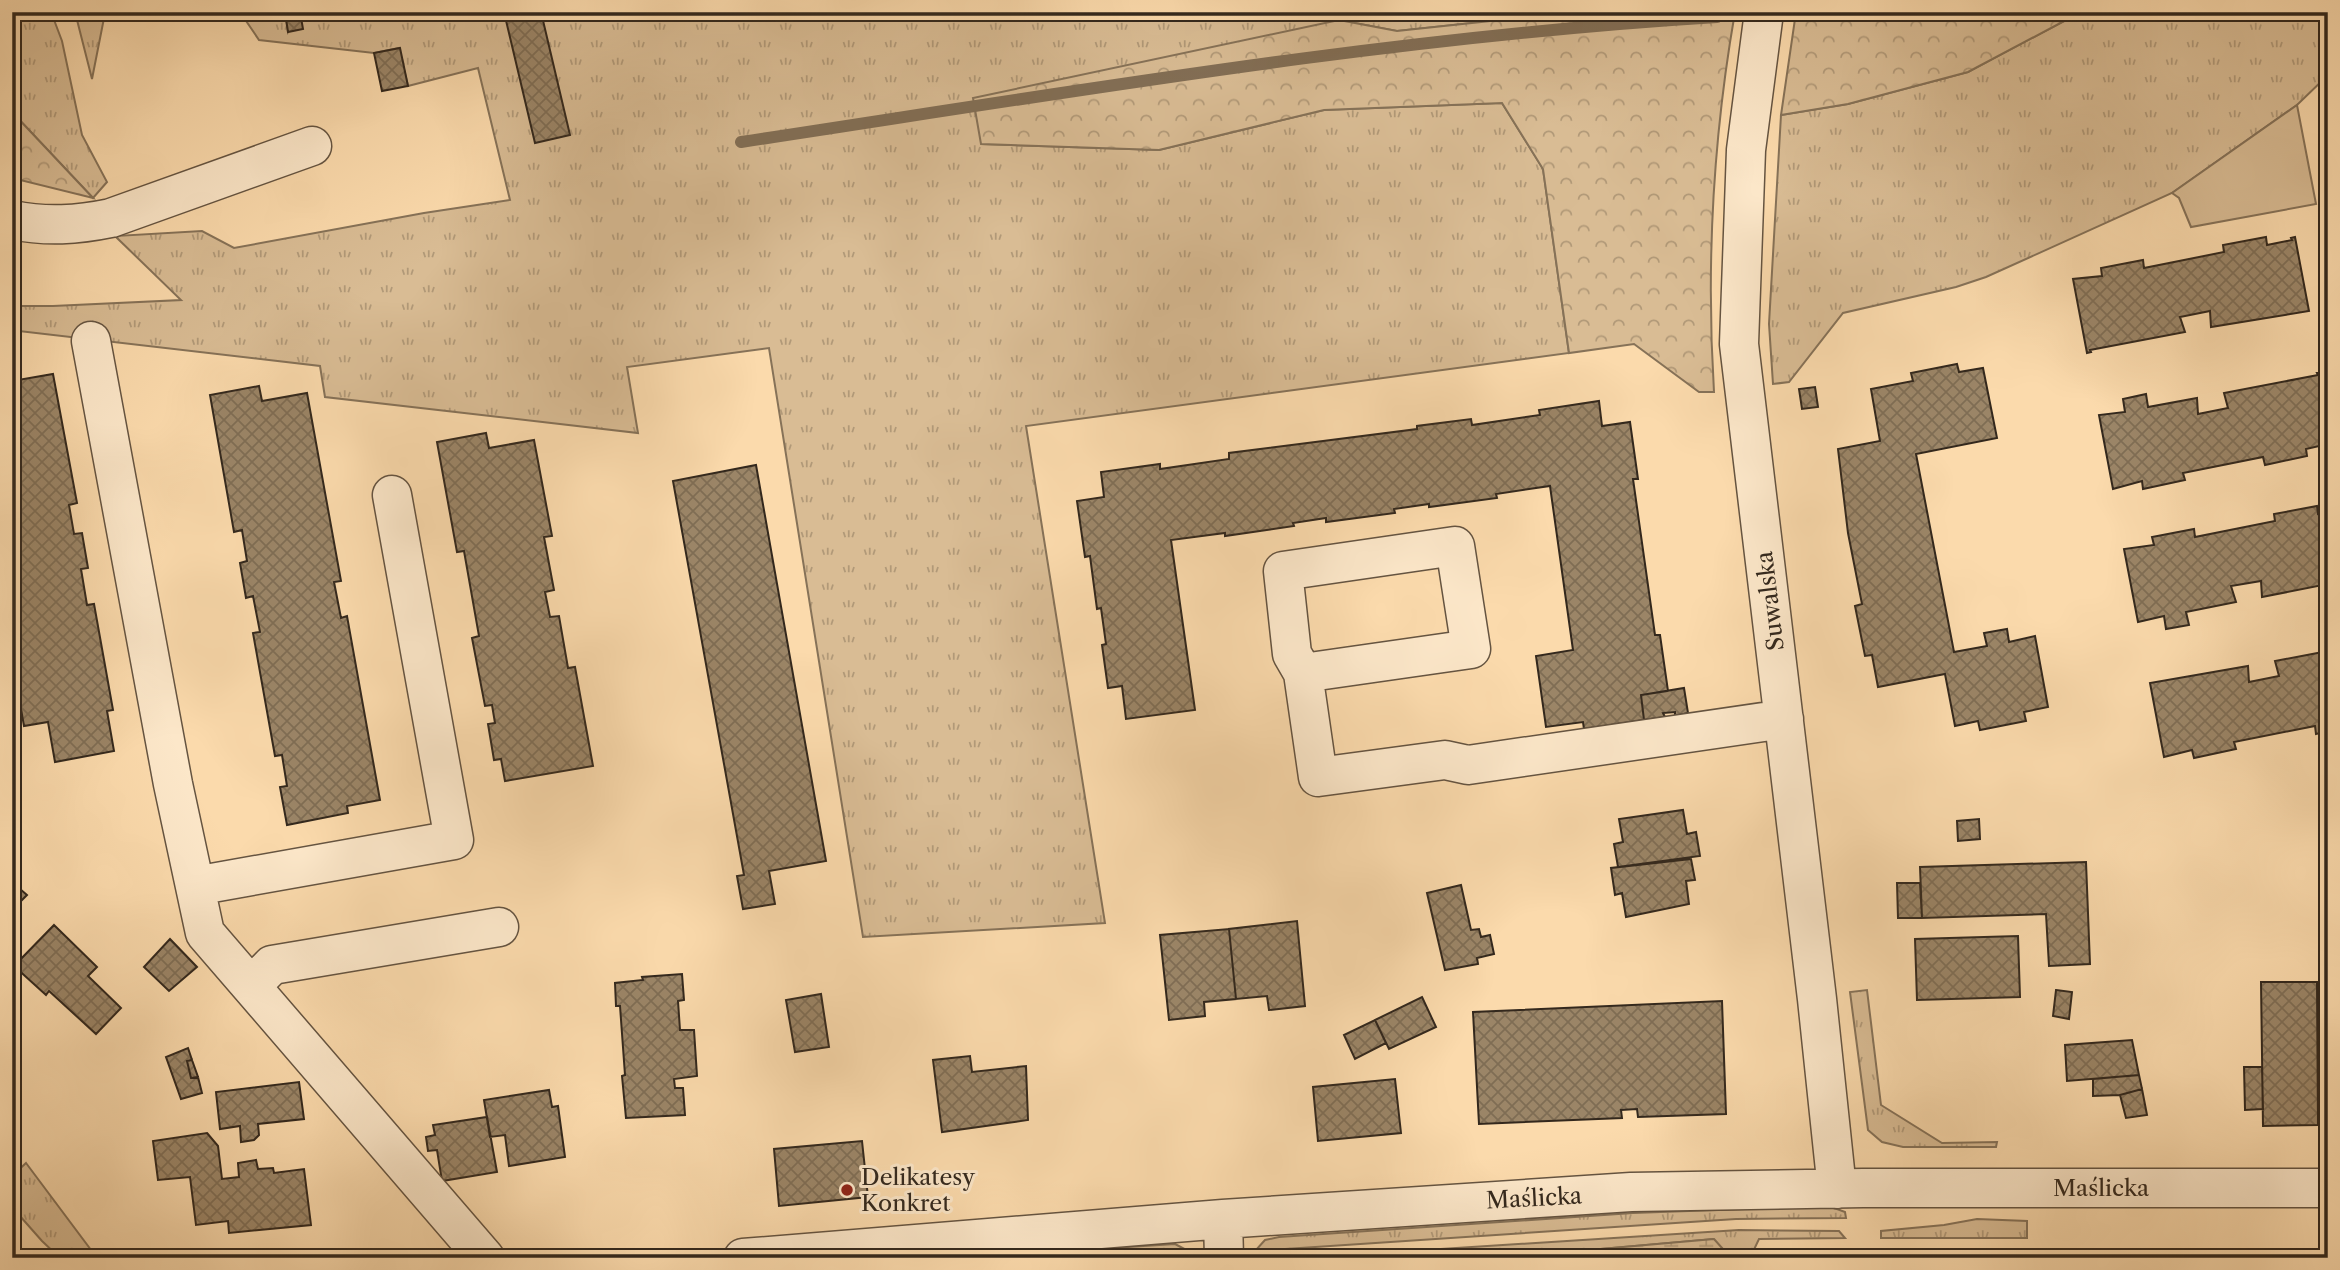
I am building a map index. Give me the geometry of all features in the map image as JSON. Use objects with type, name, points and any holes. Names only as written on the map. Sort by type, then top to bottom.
[{"type":"street","name":"Suwalska","points":[[1764,12],[1746,150],[1740,344],[1835,1153],[1837,1189]]},
{"type":"street","points":[[12,220],[39,225],[78,225],[111,218],[312,146]]},
{"type":"street","points":[[91,341],[170,770],[205,933],[485,1258]]},
{"type":"street","points":[[195,886],[454,839],[392,495]]},
{"type":"street","points":[[1303,673],[1471,649],[1455,545],[1283,571],[1292,654],[1303,673],[1318,777],[1445,760],[1468,765],[1784,719]]},
{"type":"street","points":[[251,986],[272,965],[499,927]]},
{"type":"street","name":"Maślicka","points":[[743,1258],[994,1247],[1223,1219],[1631,1192],[2328,1188]]},
{"type":"street","points":[[1223,1219],[1224,1258]]},
{"type":"green space","points":[[12,12],[51,12],[62,41],[82,135],[107,182],[93,198],[12,112]]},
{"type":"green space","points":[[75,12],[108,12],[105,13],[92,79]]},
{"type":"green space","points":[[240,12],[285,12],[288,32],[300,12],[351,12],[353,20],[368,18],[367,12],[1574,12],[1397,31],[1339,20],[981,144],[1159,150],[1324,110],[1502,103],[1543,169],[1569,353],[1026,426],[1105,923],[863,937],[769,348],[627,367],[638,433],[325,397],[320,366],[19,331],[12,334],[12,306],[181,300],[115,236],[202,231],[234,248],[510,200],[478,68],[408,86],[399,48],[374,53],[259,40]]},
{"type":"green space","points":[[1574,12],[1735,12],[1721,107],[1713,201],[1711,296],[1714,392],[1699,392],[1634,344],[1569,353],[1543,169],[1502,103],[1324,110],[1159,150],[981,144],[973,98],[1339,20],[1397,31]]},
{"type":"green space","points":[[1796,12],[2081,12],[1968,72],[1848,104],[1781,115]]},
{"type":"green space","points":[[2081,12],[2328,12],[2328,75],[2297,105],[2172,193],[1986,277],[1956,287],[1843,313],[1789,382],[1773,384],[1769,324],[1781,115],[1848,104],[1968,72]]},
{"type":"green space","points":[[2297,105],[2316,204],[2191,227],[2179,198],[2172,193]]},
{"type":"green space","points":[[12,112],[93,198],[12,178]]},
{"type":"green space","points":[[1867,990],[1881,1105],[1942,1143],[1997,1142],[1996,1147],[1903,1147],[1882,1142],[1868,1130],[1850,992]]},
{"type":"green space","points":[[26,1163],[97,1258],[60,1258],[12,1207],[12,1176]]},
{"type":"green space","points":[[1829,1206],[1845,1212],[1846,1218],[1736,1219],[1255,1251],[1265,1240],[1279,1237],[1633,1213]]},
{"type":"green space","points":[[1977,1219],[2027,1221],[2027,1238],[1881,1238],[1881,1231]]},
{"type":"green space","points":[[1739,1230],[1839,1231],[1845,1238],[1759,1239],[1750,1258],[1731,1258],[1713,1239],[1498,1258],[1301,1258]]},
{"type":"green space","points":[[1714,1239],[1731,1258],[1498,1258]]},
{"type":"green space","points":[[1175,1244],[1194,1254],[1138,1258],[1016,1258],[1018,1254]]},
{"type":"building","points":[[285,12],[300,12],[303,29],[288,32]]},
{"type":"building","points":[[351,12],[367,12],[368,18],[353,20]]},
{"type":"building","points":[[504,12],[541,12],[570,135],[535,143]]},
{"type":"building","points":[[400,48],[408,86],[382,91],[374,53]]},
{"type":"building","points":[[2266,237],[2267,245],[2295,237],[2309,311],[2211,327],[2210,311],[2180,317],[2185,332],[2090,350],[2091,352],[2087,353],[2073,279],[2102,276],[2101,268],[2143,260],[2144,268],[2224,252],[2223,245]]},
{"type":"building","points":[[1957,364],[1959,372],[1983,368],[1997,438],[1916,454],[1954,652],[1987,646],[1984,633],[2007,629],[2009,642],[2035,636],[2048,707],[2024,712],[2026,721],[1980,730],[1978,721],[1955,726],[1945,674],[1878,687],[1872,655],[1865,656],[1855,606],[1862,604],[1848,533],[1838,449],[1880,441],[1871,389],[1913,381],[1911,373]]},
{"type":"building","points":[[2317,373],[2321,373],[2328,410],[2328,444],[2306,449],[2307,456],[2265,465],[2263,457],[2183,473],[2185,480],[2143,489],[2142,481],[2113,489],[2099,415],[2125,412],[2123,399],[2146,394],[2148,407],[2197,398],[2198,414],[2228,408],[2224,393],[2318,375]]},
{"type":"building","points":[[53,374],[77,503],[69,505],[74,534],[82,533],[88,568],[81,569],[87,605],[94,604],[113,710],[107,711],[114,751],[55,762],[48,722],[24,726],[21,709],[16,710],[12,689],[12,381]]},
{"type":"building","points":[[259,386],[262,401],[307,393],[341,581],[334,582],[341,618],[347,616],[380,800],[347,806],[348,813],[287,825],[280,787],[287,786],[282,755],[275,756],[253,633],[260,632],[253,596],[246,598],[240,563],[247,561],[242,530],[234,532],[210,395]]},
{"type":"building","points":[[1815,387],[1818,407],[1802,409],[1799,389]]},
{"type":"building","points":[[1599,401],[1602,426],[1630,422],[1638,479],[1633,479],[1655,635],[1660,635],[1668,691],[1641,695],[1644,720],[1584,729],[1583,722],[1546,727],[1536,656],[1573,650],[1550,486],[1496,494],[1497,498],[1394,509],[1395,513],[1326,522],[1326,518],[1293,523],[1294,526],[1225,536],[1225,533],[1171,540],[1195,710],[1126,719],[1122,686],[1108,688],[1102,645],[1106,644],[1101,608],[1097,609],[1090,556],[1085,557],[1077,501],[1104,497],[1101,472],[1160,464],[1160,469],[1229,459],[1229,453],[1417,429],[1417,426],[1471,419],[1472,425],[1540,415],[1539,410]]},
{"type":"building","points":[[486,433],[489,448],[534,440],[552,536],[544,537],[554,590],[545,592],[550,617],[559,616],[568,668],[575,667],[593,766],[505,781],[501,759],[494,760],[488,724],[495,723],[492,705],[485,706],[472,638],[479,636],[464,551],[457,552],[437,442]]},
{"type":"building","points":[[756,465],[826,861],[769,871],[775,904],[743,909],[737,876],[744,875],[673,481]]},
{"type":"building","points":[[2317,506],[2318,514],[2328,512],[2328,584],[2262,597],[2261,581],[2231,586],[2236,602],[2186,612],[2189,625],[2166,629],[2164,616],[2138,622],[2124,549],[2154,545],[2152,537],[2194,529],[2195,537],[2275,521],[2274,514]]},
{"type":"building","points":[[2328,651],[2328,731],[2316,734],[2315,726],[2234,742],[2236,749],[2194,758],[2192,750],[2164,757],[2150,683],[2248,666],[2249,682],[2279,676],[2275,661]]},
{"type":"building","points":[[1684,688],[1688,713],[1675,716],[1675,712],[1663,713],[1665,717],[1644,720],[1641,695]]},
{"type":"building","points":[[1683,810],[1687,834],[1696,832],[1700,856],[1618,867],[1614,844],[1623,842],[1619,819]]},
{"type":"building","points":[[1979,819],[1980,839],[1958,841],[1957,821]]},
{"type":"building","points":[[1691,859],[1695,880],[1686,881],[1689,904],[1626,917],[1622,893],[1615,895],[1611,868]]},
{"type":"building","points":[[2086,862],[2090,964],[2049,966],[2046,914],[1922,918],[1920,867]]},
{"type":"building","points":[[12,882],[27,895],[12,910]]},
{"type":"building","points":[[1897,883],[1920,883],[1922,918],[1898,918]]},
{"type":"building","points":[[1461,885],[1471,930],[1479,929],[1481,937],[1490,935],[1494,954],[1477,958],[1478,964],[1445,970],[1427,893]]},
{"type":"building","points":[[1297,921],[1305,1006],[1269,1010],[1267,996],[1236,999],[1229,929]]},
{"type":"building","points":[[54,925],[97,967],[88,976],[121,1008],[96,1034],[49,991],[46,995],[14,966]]},
{"type":"building","points":[[1229,929],[1236,999],[1204,1002],[1205,1016],[1169,1020],[1160,935]]},
{"type":"building","points":[[2018,936],[2020,997],[1917,1000],[1915,939]]},
{"type":"building","points":[[170,939],[197,967],[169,991],[144,967]]},
{"type":"building","points":[[682,974],[684,1000],[678,1001],[680,1030],[694,1030],[697,1076],[674,1079],[675,1088],[683,1088],[685,1115],[626,1118],[620,1006],[616,1006],[615,983],[643,980],[642,977]]},
{"type":"building","points":[[2261,982],[2317,982],[2318,1125],[2263,1126]]},
{"type":"building","points":[[2056,990],[2072,992],[2069,1019],[2053,1016]]},
{"type":"building","points":[[821,994],[829,1047],[795,1052],[786,1000]]},
{"type":"building","points":[[1422,997],[1436,1027],[1389,1049],[1375,1020]]},
{"type":"building","points":[[1722,1001],[1726,1114],[1638,1117],[1637,1109],[1621,1110],[1622,1118],[1479,1124],[1473,1012]]},
{"type":"building","points":[[1375,1020],[1386,1043],[1355,1059],[1344,1035]]},
{"type":"building","points":[[2132,1040],[2139,1075],[2067,1081],[2065,1045]]},
{"type":"building","points":[[188,1048],[192,1060],[187,1061],[191,1078],[198,1077],[202,1093],[181,1099],[166,1057]]},
{"type":"building","points":[[970,1056],[972,1072],[1026,1066],[1028,1120],[942,1132],[933,1060]]},
{"type":"building","points":[[192,1060],[198,1077],[191,1078],[187,1061]]},
{"type":"building","points":[[2244,1067],[2262,1067],[2263,1109],[2245,1110]]},
{"type":"building","points":[[2139,1075],[2142,1089],[2120,1095],[2093,1096],[2093,1079]]},
{"type":"building","points":[[1395,1079],[1401,1133],[1318,1141],[1313,1087]]},
{"type":"building","points":[[299,1082],[304,1119],[258,1124],[259,1135],[254,1140],[241,1142],[240,1126],[220,1129],[216,1092]]},
{"type":"building","points":[[2142,1089],[2147,1115],[2126,1118],[2120,1095]]},
{"type":"building","points":[[549,1090],[552,1107],[558,1106],[565,1157],[509,1166],[505,1135],[490,1137],[484,1100]]},
{"type":"building","points":[[487,1117],[497,1172],[442,1181],[437,1150],[428,1151],[426,1137],[435,1135],[433,1125]]},
{"type":"building","points":[[207,1133],[218,1146],[222,1179],[239,1177],[238,1163],[256,1160],[258,1169],[273,1168],[274,1173],[304,1169],[311,1225],[229,1233],[228,1221],[196,1225],[190,1177],[158,1180],[153,1141]]},
{"type":"building","points":[[862,1141],[868,1197],[779,1206],[774,1149]]},
{"type":"building","points":[[2266,1252],[2328,1253],[2328,1258],[2266,1258]]},
{"type":"waterway","points":[[1822,12],[1912,15],[1929,12]]},
{"type":"waterway","points":[[741,142],[1350,52],[1594,26],[1717,17]]},
{"type":"place","name":"Delikatesy Konkret","points":[[847,1190]]}]
